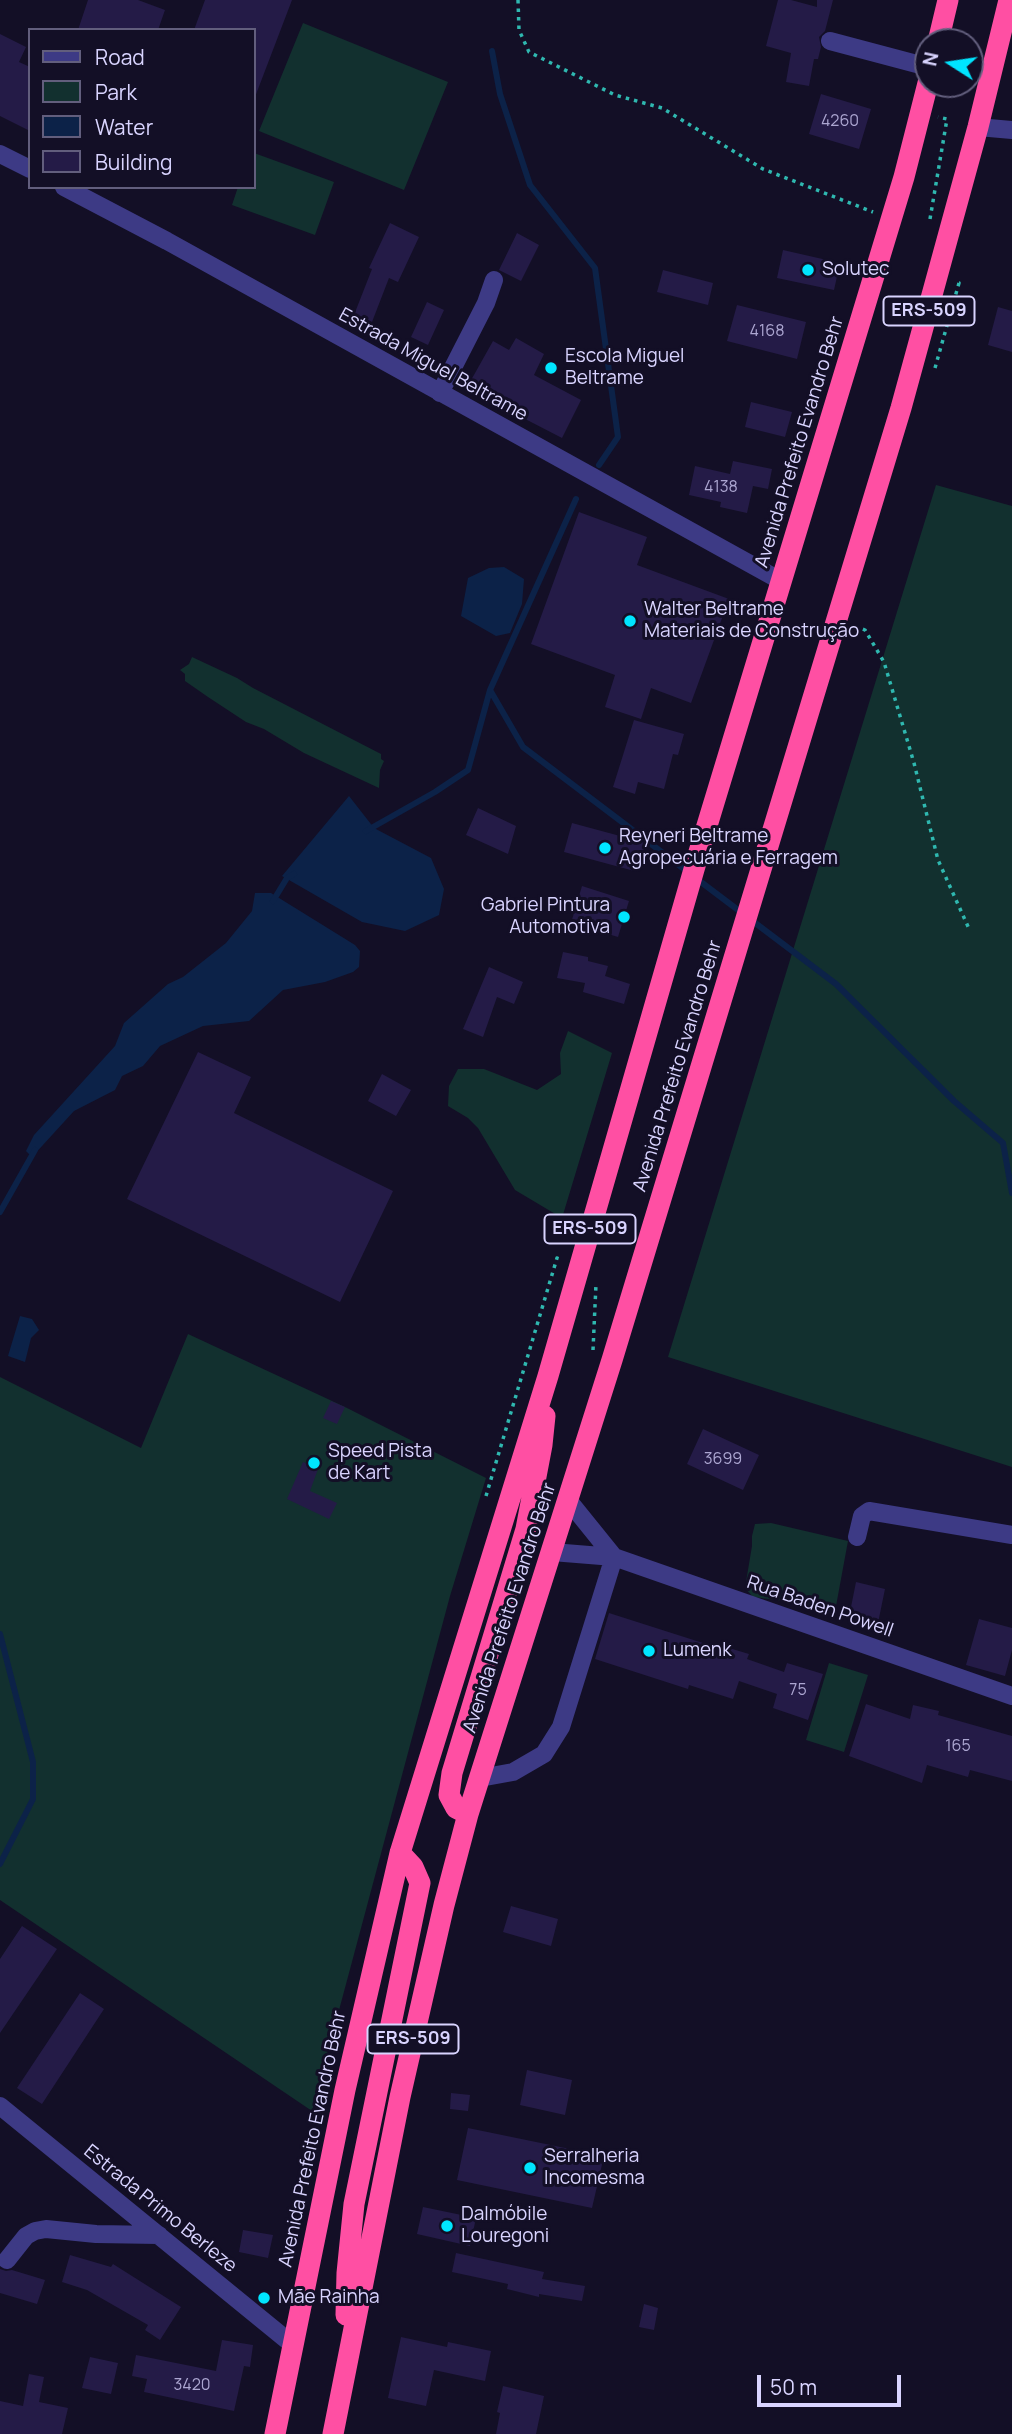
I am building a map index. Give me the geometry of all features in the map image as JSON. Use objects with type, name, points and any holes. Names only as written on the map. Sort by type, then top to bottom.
[{"type":"highway","points":[[941,28],[948,0]]},
{"type":"highway","name":"Avenida Prefeito Evandro Behr","points":[[333,2434],[419,2010],[443,1905],[468,1814],[612,1360],[838,619],[923,334],[1008,11]]},
{"type":"highway","name":"Avenida Prefeito Evandro Behr","points":[[275,2434],[345,2090],[400,1853],[548,1376],[702,841],[891,219],[924,98]]},
{"type":"highway","points":[[468,1814],[456,1808],[449,1795],[452,1773],[526,1529],[542,1445],[548,1376]]},
{"type":"highway","points":[[346,2369],[347,2273],[354,2204],[420,1883],[413,1867],[400,1853]]},
{"type":"street","points":[[830,41],[914,63]]},
{"type":"street","points":[[978,127],[1012,131]]},
{"type":"street","points":[[0,153],[28,168]]},
{"type":"street","name":"Estrada Miguel Beltrame","points":[[68,189],[167,241],[781,581]]},
{"type":"street","points":[[440,393],[486,303],[494,280]]},
{"type":"street","points":[[480,1778],[513,1772],[544,1755],[561,1727],[614,1557],[568,1500]]},
{"type":"street","points":[[857,1537],[863,1516],[869,1511],[1012,1535]]},
{"type":"street","name":"Rua Baden Powell","points":[[552,1552],[614,1557],[1012,1696]]},
{"type":"street","name":"Estrada Primo Berleze","points":[[0,2106],[293,2345]]},
{"type":"street","points":[[6,2260],[26,2236],[46,2229],[96,2234],[159,2235]]},
{"type":"path","points":[[518,0],[519,30],[529,52],[615,95],[662,108],[763,169],[891,219]]},
{"type":"path","points":[[920,112],[947,119],[930,221]]},
{"type":"path","points":[[838,619],[865,630],[884,662],[914,763],[938,860],[970,930]]},
{"type":"path","points":[[486,1496],[557,1258],[597,1272],[593,1353],[612,1360]]},
{"type":"green space","points":[[303,23],[448,82],[404,190],[259,131]]},
{"type":"green space","points":[[256,154],[334,182],[315,235],[232,205],[237,189],[256,189]]},
{"type":"green space","points":[[936,485],[1012,506],[1012,1467],[668,1357]]},
{"type":"green space","points":[[192,657],[381,754],[384,761],[380,770],[379,788],[246,722],[185,681],[185,674],[180,670],[189,664]]},
{"type":"green space","points":[[568,1031],[612,1053],[562,1218],[515,1190],[478,1128],[468,1118],[448,1106],[449,1086],[458,1069],[484,1069],[537,1090],[561,1074],[560,1053]]},
{"type":"green space","points":[[188,1334],[345,1407],[486,1478],[450,1596],[312,2111],[0,1900],[0,1377],[141,1448]]},
{"type":"green space","points":[[771,1523],[848,1541],[834,1617],[784,1601],[753,1597],[745,1588],[755,1524]]},
{"type":"green space","points":[[829,1663],[868,1675],[844,1752],[806,1740]]},
{"type":"water","points":[[504,567],[524,579],[522,604],[510,633],[496,636],[461,616],[468,578],[489,568]]},
{"type":"water","points":[[349,796],[374,828],[431,858],[444,889],[439,915],[405,931],[362,922],[282,876]]},
{"type":"water","points":[[255,893],[271,893],[355,945],[360,951],[359,967],[353,972],[325,982],[283,990],[249,1021],[203,1026],[160,1046],[143,1066],[122,1076],[115,1090],[74,1111],[32,1157],[26,1151],[34,1135],[115,1046],[124,1023],[168,984],[183,977],[226,943],[252,911]]},
{"type":"water","points":[[20,1316],[32,1319],[39,1330],[31,1338],[25,1362],[8,1356]]},
{"type":"building","points":[[88,0],[138,0],[165,10],[159,28],[79,28]]},
{"type":"building","points":[[205,0],[292,0],[256,94],[256,28],[195,28]]},
{"type":"building","points":[[778,0],[791,0],[817,7],[817,0],[833,0],[825,31],[819,37],[821,47],[818,59],[814,59],[809,86],[786,82],[791,53],[766,46]]},
{"type":"building","points":[[0,34],[26,47],[19,62],[28,66],[28,130],[0,116]]},
{"type":"building","points":[[821,94],[871,109],[859,149],[809,134]]},
{"type":"building","points":[[390,223],[419,237],[398,282],[389,278],[372,322],[354,315],[372,269],[369,268]]},
{"type":"building","points":[[517,233],[539,245],[521,281],[499,270]]},
{"type":"building","name":"Solutec","points":[[783,250],[840,263],[834,290],[777,278]]},
{"type":"building","points":[[663,270],[713,283],[708,305],[657,292]]},
{"type":"building","points":[[427,302],[444,310],[428,345],[411,337]]},
{"type":"building","points":[[737,305],[806,322],[797,359],[727,341]]},
{"type":"building","points":[[998,307],[1012,311],[1012,352],[988,345]]},
{"type":"building","points":[[516,338],[544,354],[534,375],[581,400],[562,438],[500,406],[503,401],[470,382],[493,341],[509,350]]},
{"type":"building","points":[[751,402],[792,412],[785,437],[745,427]]},
{"type":"building","points":[[733,461],[772,469],[768,489],[753,486],[747,513],[720,507],[721,502],[689,495],[695,466],[730,474]]},
{"type":"building","name":"Walter Beltrame Materiais de Construção","points":[[579,512],[647,537],[637,565],[729,599],[691,703],[651,688],[641,719],[605,707],[615,675],[531,644]]},
{"type":"building","points":[[634,720],[684,734],[678,755],[673,754],[664,789],[638,782],[635,794],[613,787]]},
{"type":"building","points":[[478,808],[516,826],[508,854],[466,835]]},
{"type":"building","name":"Reyneri Beltrame Agropecuária e Ferragem","points":[[572,823],[646,843],[638,872],[564,852]]},
{"type":"building","points":[[582,886],[629,901],[618,937],[571,923]]},
{"type":"building","points":[[563,952],[588,957],[588,961],[608,966],[605,976],[630,984],[624,1004],[583,992],[585,983],[557,978]]},
{"type":"building","points":[[489,967],[523,982],[514,1004],[497,997],[483,1037],[463,1029]]},
{"type":"building","points":[[198,1052],[251,1077],[234,1113],[393,1191],[340,1302],[127,1199]]},
{"type":"building","points":[[382,1074],[411,1090],[396,1116],[368,1101]]},
{"type":"building","points":[[331,1401],[345,1407],[337,1424],[323,1418]]},
{"type":"building","points":[[703,1429],[759,1455],[743,1490],[687,1464]]},
{"type":"building","points":[[303,1462],[318,1469],[310,1491],[337,1503],[329,1519],[287,1499]]},
{"type":"building","points":[[856,1582],[885,1589],[878,1623],[849,1617]]},
{"type":"building","points":[[609,1613],[728,1651],[729,1648],[749,1654],[747,1659],[784,1672],[787,1663],[823,1674],[808,1720],[773,1708],[777,1694],[739,1681],[733,1699],[689,1685],[688,1689],[595,1659]]},
{"type":"building","points":[[979,1619],[1012,1628],[1012,1650],[1005,1676],[966,1665]]},
{"type":"building","points":[[866,1704],[910,1719],[913,1705],[1012,1736],[1012,1781],[970,1770],[968,1777],[927,1765],[922,1783],[849,1756]]},
{"type":"building","points":[[511,1906],[558,1919],[551,1946],[503,1932]]},
{"type":"building","points":[[22,1926],[57,1949],[0,2033],[0,1959]]},
{"type":"building","points":[[80,1993],[104,2009],[42,2104],[17,2088]]},
{"type":"building","points":[[527,2070],[572,2080],[565,2115],[520,2105]]},
{"type":"building","points":[[451,2093],[470,2095],[468,2111],[450,2109]]},
{"type":"building","name":"Serralheria Incomesma","points":[[468,2128],[604,2156],[592,2208],[457,2180]]},
{"type":"building","name":"Dalmóbile Louregoni","points":[[423,2207],[476,2218],[470,2246],[417,2234]]},
{"type":"building","points":[[243,2230],[273,2235],[268,2258],[239,2252]]},
{"type":"building","points":[[456,2253],[544,2272],[542,2279],[585,2286],[582,2301],[539,2294],[539,2297],[507,2289],[508,2284],[452,2272]]},
{"type":"building","points":[[70,2255],[111,2267],[113,2264],[181,2307],[160,2340],[145,2330],[148,2325],[87,2290],[62,2282]]},
{"type":"building","points":[[0,2269],[45,2280],[37,2304],[0,2293]]},
{"type":"building","points":[[644,2304],[658,2308],[654,2330],[639,2327]]},
{"type":"building","points":[[401,2337],[447,2347],[448,2342],[491,2351],[485,2381],[434,2370],[426,2406],[388,2398]]},
{"type":"building","points":[[222,2340],[253,2345],[250,2367],[244,2366],[234,2411],[144,2392],[147,2379],[132,2376],[136,2355],[216,2371]]},
{"type":"building","points":[[90,2357],[118,2363],[111,2394],[82,2388]]},
{"type":"building","points":[[29,2374],[44,2377],[39,2402],[68,2408],[62,2434],[0,2434],[0,2401],[23,2406]]},
{"type":"building","points":[[503,2386],[544,2396],[536,2434],[496,2434],[500,2413],[497,2412]]},
{"type":"waterway","points":[[492,51],[500,94],[530,185],[595,268],[618,437],[599,465]]},
{"type":"waterway","points":[[576,499],[490,690],[523,747],[688,872]]},
{"type":"waterway","points":[[366,831],[468,770],[490,690]]},
{"type":"waterway","points":[[273,901],[287,878],[294,874]]},
{"type":"waterway","points":[[697,879],[836,984],[954,1101],[1003,1143],[1012,1193]]},
{"type":"waterway","points":[[0,1212],[35,1150]]},
{"type":"waterway","points":[[0,1634],[33,1762],[33,1799],[0,1864]]},
{"type":"place","name":"Solutec","points":[[808,270]]},
{"type":"place","name":"Escola Miguel Beltrame","points":[[551,368]]},
{"type":"place","name":"Walter Beltrame Materiais de Construção","points":[[630,621]]},
{"type":"place","name":"Reyneri Beltrame Agropecuária e Ferragem","points":[[605,848]]},
{"type":"place","name":"Gabriel Pintura Automotiva","points":[[624,917]]},
{"type":"place","name":"Speed Pista de Kart","points":[[314,1463]]},
{"type":"place","name":"Lumenk","points":[[649,1651]]},
{"type":"place","name":"Serralheria Incomesma","points":[[530,2168]]},
{"type":"place","name":"Dalmóbile Louregoni","points":[[447,2226]]},
{"type":"place","name":"Mãe Rainha","points":[[264,2298]]}]
